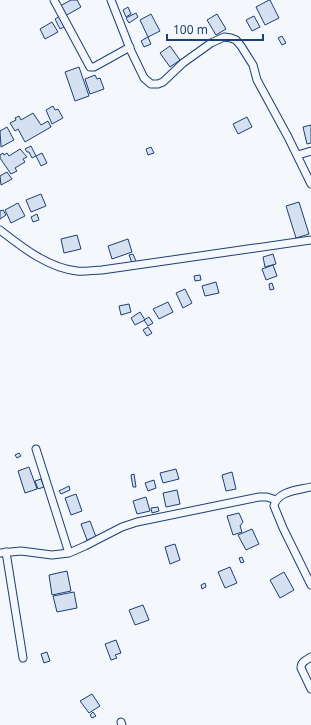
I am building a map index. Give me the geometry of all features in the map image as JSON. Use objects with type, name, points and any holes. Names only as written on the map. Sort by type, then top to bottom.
[{"type":"street","points":[[54,0],[90,67],[94,67],[130,47]]},
{"type":"street","points":[[111,0],[130,47],[144,78],[148,83],[155,84],[163,82],[192,56],[224,37],[236,40],[253,65],[258,80],[298,155],[311,184]]},
{"type":"street","points":[[298,155],[311,151]]},
{"type":"street","points":[[0,230],[17,244],[50,263],[76,271],[102,270],[311,240]]},
{"type":"street","points":[[36,449],[69,553]]},
{"type":"street","points":[[311,487],[281,495],[276,500],[274,506],[275,511],[311,585]]},
{"type":"street","points":[[23,658],[3,552],[21,551],[52,555],[69,553],[122,527],[145,519],[259,497],[267,497],[276,500]]},
{"type":"street","points":[[311,657],[301,664],[301,668],[311,689]]},
{"type":"building","points":[[71,0],[77,0],[81,7],[65,16],[60,6]]},
{"type":"building","points":[[269,0],[279,18],[265,25],[256,7]]},
{"type":"building","points":[[128,7],[131,14],[126,17],[123,10]]},
{"type":"building","points":[[136,13],[138,17],[129,23],[126,18]]},
{"type":"building","points":[[151,14],[160,31],[148,37],[140,20]]},
{"type":"building","points":[[217,14],[226,29],[216,35],[207,20]]},
{"type":"building","points":[[60,16],[66,26],[60,29],[55,19]]},
{"type":"building","points":[[254,16],[260,27],[252,31],[246,20]]},
{"type":"building","points":[[52,22],[58,32],[45,39],[40,29]]},
{"type":"building","points":[[282,36],[286,43],[282,45],[278,38]]},
{"type":"building","points":[[148,37],[151,44],[144,47],[141,41]]},
{"type":"building","points":[[170,46],[180,60],[170,67],[160,53]]},
{"type":"building","points":[[79,67],[89,96],[75,101],[65,72]]},
{"type":"building","points":[[95,75],[97,79],[100,78],[104,89],[90,94],[85,79]]},
{"type":"building","points":[[53,106],[55,110],[58,109],[63,118],[52,124],[46,110]]},
{"type":"building","points":[[33,113],[41,125],[48,121],[51,127],[25,142],[18,129],[15,131],[10,123],[16,120],[15,118],[19,116],[21,120]]},
{"type":"building","points":[[247,117],[252,127],[238,134],[233,124]]},
{"type":"building","points":[[311,125],[311,143],[307,144],[303,127]]},
{"type":"building","points":[[7,127],[14,140],[1,147],[0,131]]},
{"type":"building","points":[[31,146],[36,156],[32,158],[29,152],[25,149]]},
{"type":"building","points":[[151,147],[154,153],[148,155],[146,149]]},
{"type":"building","points":[[20,149],[27,157],[23,159],[25,162],[15,168],[17,171],[11,174],[0,158],[0,155],[7,153],[9,156]]},
{"type":"building","points":[[42,153],[47,163],[41,166],[36,156]]},
{"type":"building","points":[[7,172],[12,179],[1,185],[0,176]]},
{"type":"building","points":[[41,194],[46,206],[31,212],[26,200]]},
{"type":"building","points":[[299,202],[309,234],[296,238],[286,206]]},
{"type":"building","points":[[18,203],[25,216],[11,223],[5,210]]},
{"type":"building","points":[[3,210],[6,215],[0,219],[0,211]]},
{"type":"building","points":[[37,214],[39,220],[33,222],[31,217]]},
{"type":"building","points":[[77,235],[81,249],[64,253],[61,239]]},
{"type":"building","points":[[128,239],[132,252],[112,259],[108,246]]},
{"type":"building","points":[[133,254],[136,261],[132,263],[129,255]]},
{"type":"building","points":[[273,254],[276,264],[265,267],[263,257]]},
{"type":"building","points":[[273,265],[277,276],[266,280],[262,269]]},
{"type":"building","points":[[200,275],[201,280],[195,281],[194,276]]},
{"type":"building","points":[[216,282],[219,293],[205,296],[202,286]]},
{"type":"building","points":[[272,283],[274,289],[270,290],[269,284]]},
{"type":"building","points":[[185,289],[192,303],[183,308],[176,293]]},
{"type":"building","points":[[168,302],[173,312],[159,319],[153,309]]},
{"type":"building","points":[[129,304],[131,312],[121,315],[119,306]]},
{"type":"building","points":[[140,312],[145,320],[135,325],[131,318]]},
{"type":"building","points":[[149,317],[153,323],[148,326],[144,320]]},
{"type":"building","points":[[148,327],[152,333],[147,336],[143,330]]},
{"type":"building","points":[[19,453],[21,456],[17,458],[15,455]]},
{"type":"building","points":[[29,467],[37,489],[25,493],[18,471]]},
{"type":"building","points":[[176,469],[179,479],[163,483],[160,473]]},
{"type":"building","points":[[232,472],[236,489],[226,491],[222,475]]},
{"type":"building","points":[[134,474],[136,487],[133,487],[131,475]]},
{"type":"building","points":[[41,479],[44,487],[38,489],[35,481]]},
{"type":"building","points":[[154,480],[156,488],[148,491],[145,483]]},
{"type":"building","points":[[69,486],[70,490],[61,494],[59,491]]},
{"type":"building","points":[[177,490],[180,504],[166,507],[163,493]]},
{"type":"building","points":[[76,494],[82,511],[71,515],[65,498]]},
{"type":"building","points":[[146,497],[150,511],[137,514],[133,501]]},
{"type":"building","points":[[158,507],[159,511],[152,513],[151,508]]},
{"type":"building","points":[[239,513],[243,522],[240,526],[242,532],[233,535],[227,516]]},
{"type":"building","points":[[90,521],[96,537],[87,540],[81,524]]},
{"type":"building","points":[[252,529],[259,544],[246,550],[238,535]]},
{"type":"building","points":[[175,544],[180,560],[170,564],[165,547]]},
{"type":"building","points":[[242,557],[244,562],[241,563],[239,558]]},
{"type":"building","points":[[230,567],[237,583],[225,588],[218,572]]},
{"type":"building","points":[[67,571],[71,591],[52,595],[49,575]]},
{"type":"building","points":[[284,572],[294,590],[280,598],[270,580]]},
{"type":"building","points":[[205,583],[206,587],[202,589],[201,585]]},
{"type":"building","points":[[74,592],[77,608],[57,612],[53,596]]},
{"type":"building","points":[[143,605],[149,620],[135,625],[129,610]]},
{"type":"building","points":[[116,640],[121,653],[115,655],[117,658],[111,660],[105,644]]},
{"type":"building","points":[[47,652],[50,661],[44,663],[41,654]]},
{"type":"building","points":[[92,694],[100,706],[89,713],[80,701]]},
{"type":"building","points":[[93,712],[96,716],[92,718],[90,715]]}]
